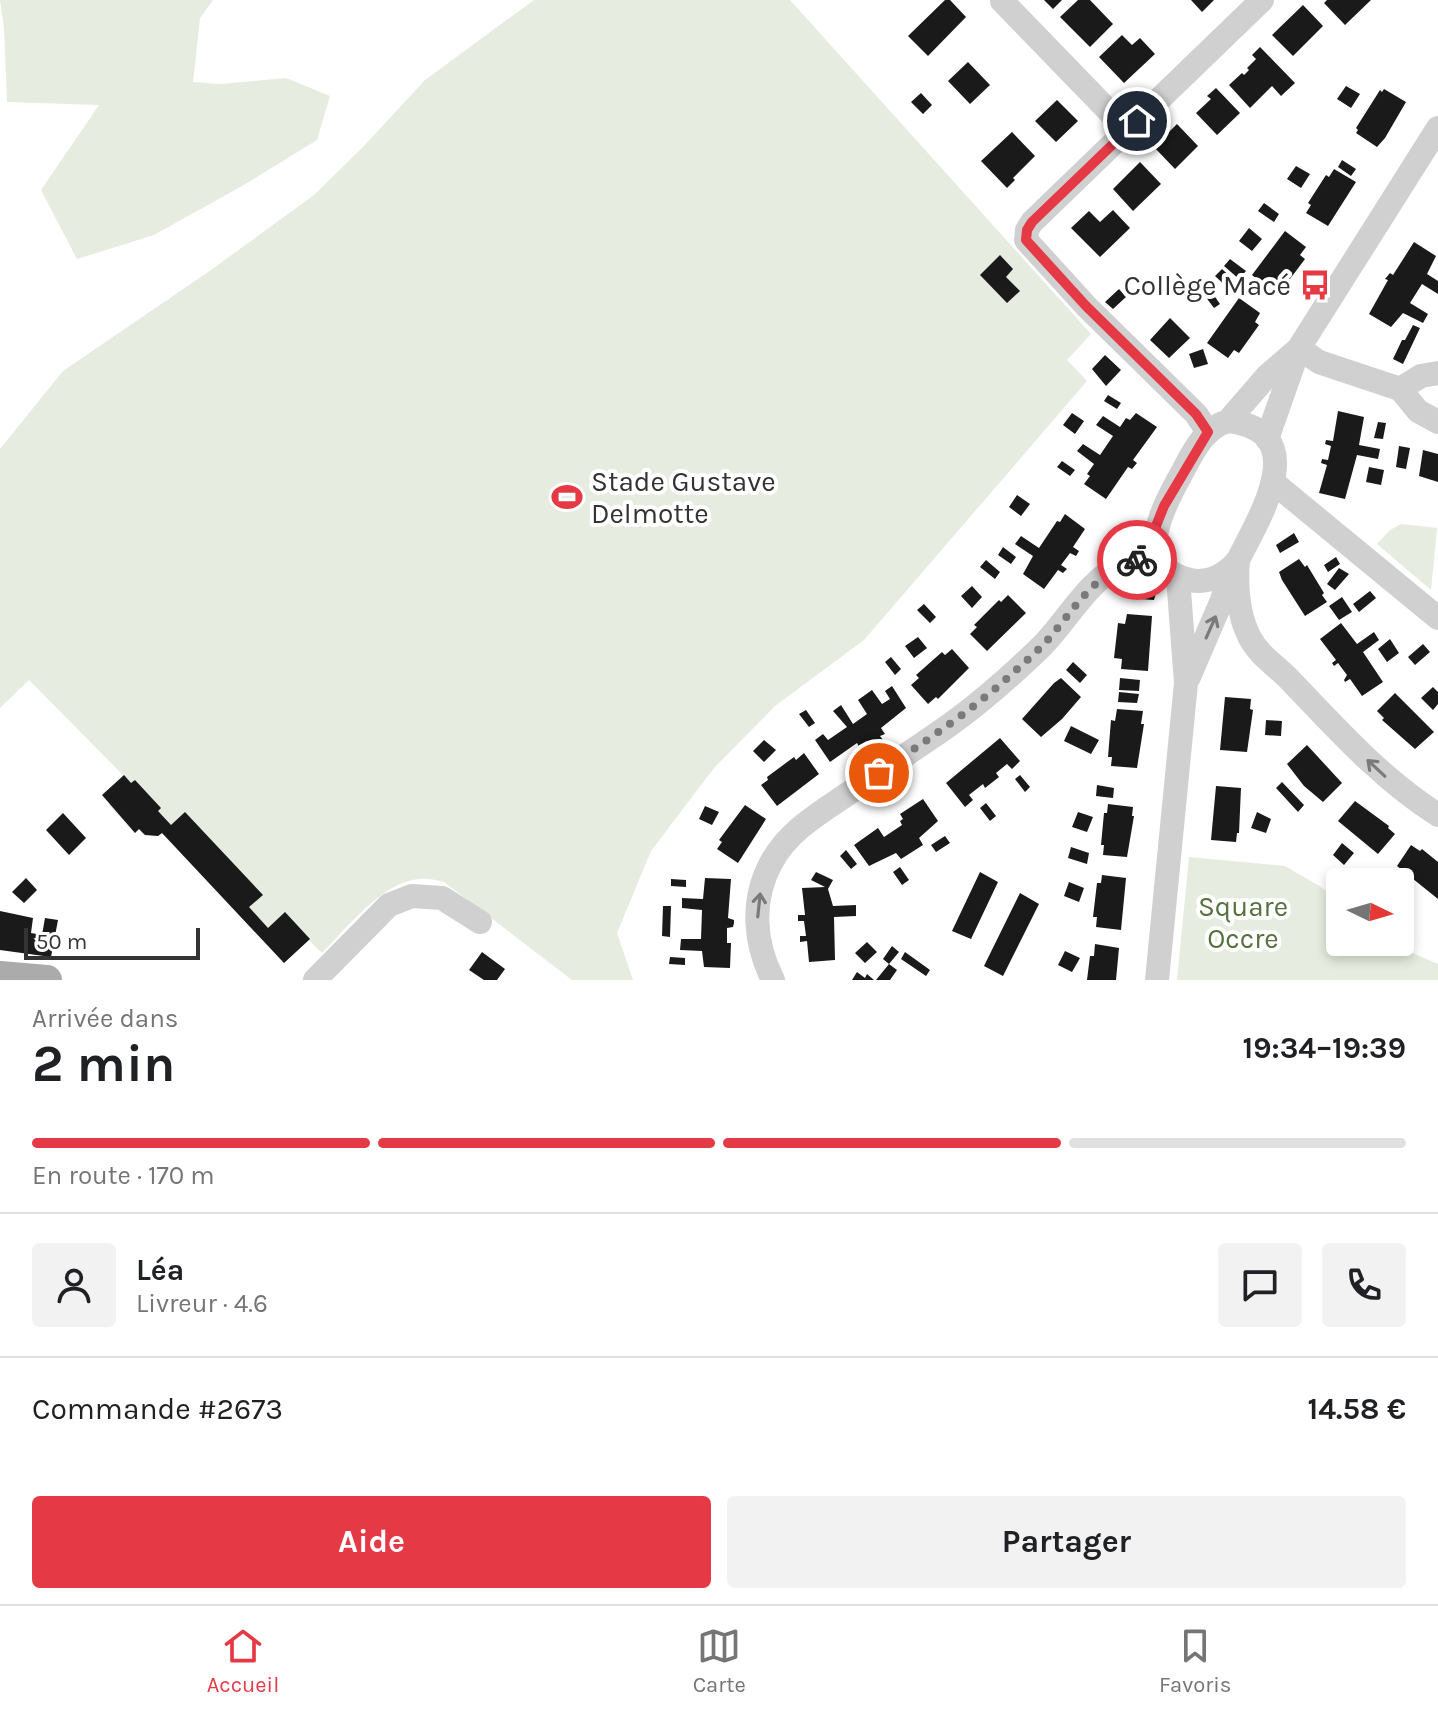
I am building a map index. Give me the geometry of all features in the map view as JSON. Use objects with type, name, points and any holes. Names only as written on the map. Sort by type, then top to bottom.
[{"type":"main road","points":[[0,976],[47,980]]},
{"type":"street","points":[[1186,683],[1234,564],[1274,483],[1275,459],[1267,439],[1245,423],[1218,426],[1196,414],[1086,306],[1026,240],[1027,230],[1262,0]]},
{"type":"street","points":[[1002,1],[1127,130]]},
{"type":"street","points":[[1267,439],[1299,348],[1438,128]]},
{"type":"street","points":[[1299,348],[1319,362],[1400,389],[1418,411],[1438,422]]},
{"type":"street","points":[[1234,564],[1214,578],[1199,582],[1178,577],[1162,566],[1157,554],[1156,526],[1164,506],[1218,426],[1299,348]]},
{"type":"street","points":[[1400,389],[1421,376],[1438,373]]},
{"type":"street","points":[[1274,483],[1438,618]]},
{"type":"street","points":[[773,980],[763,958],[757,915],[765,876],[781,847],[806,823],[952,723],[1003,682],[1043,645],[1101,578],[1122,564],[1157,554]]},
{"type":"street","points":[[1234,564],[1242,617],[1256,650],[1283,673],[1393,784],[1438,815]]},
{"type":"street","points":[[1157,980],[1186,683],[1178,577]]},
{"type":"street","points":[[315,980],[389,905],[412,896],[442,898],[480,922]]},
{"type":"green space","points":[[0,0],[213,0],[200,18],[193,82],[220,84],[286,78],[330,96],[317,140],[154,235],[77,259],[41,190],[99,105],[7,102]]},
{"type":"green space","name":"Stade Gustave Delmotte","points":[[534,0],[790,0],[1091,334],[1067,360],[1087,381],[864,640],[775,706],[714,768],[651,851],[617,933],[633,980],[572,980],[444,882],[425,879],[405,882],[379,897],[322,953],[309,940],[284,963],[163,833],[158,836],[145,835],[139,829],[135,833],[109,805],[123,775],[29,680],[0,708],[0,449],[63,371],[314,195],[425,80]]},
{"type":"green space","points":[[1401,524],[1437,528],[1431,590],[1377,544],[1390,530]]},
{"type":"green space","name":"Square Occre","points":[[1189,857],[1285,866],[1321,887],[1326,891],[1326,956],[1414,954],[1438,964],[1438,980],[1177,980]]},
{"type":"building","points":[[945,0],[950,0],[966,17],[928,56],[908,36]]},
{"type":"building","points":[[1044,0],[1062,0],[1053,9]]},
{"type":"building","points":[[1078,0],[1090,0],[1113,24],[1090,47],[1060,17]]},
{"type":"building","points":[[1191,0],[1214,0],[1202,12]]},
{"type":"building","points":[[1327,0],[1371,0],[1345,25],[1324,3]]},
{"type":"building","points":[[1303,5],[1323,26],[1293,56],[1272,35]]},
{"type":"building","points":[[1122,35],[1132,45],[1140,38],[1155,54],[1124,83],[1099,57]]},
{"type":"building","points":[[1260,47],[1295,83],[1281,96],[1272,86],[1250,108],[1229,85],[1249,70],[1247,68],[1256,59],[1252,55]]},
{"type":"building","points":[[968,62],[990,85],[970,104],[948,81]]},
{"type":"building","points":[[1346,86],[1360,94],[1351,108],[1337,99]]},
{"type":"building","points":[[1216,88],[1240,113],[1217,135],[1196,113],[1211,99],[1207,96]]},
{"type":"building","points":[[1384,89],[1406,102],[1377,147],[1356,133],[1356,128],[1380,90],[1382,92]]},
{"type":"building","points":[[921,93],[932,105],[923,114],[911,102]]},
{"type":"building","points":[[1057,100],[1078,121],[1056,142],[1035,121]]},
{"type":"building","points":[[1177,124],[1198,146],[1175,169],[1154,147]]},
{"type":"building","points":[[1012,132],[1035,156],[1007,188],[981,161]]},
{"type":"building","points":[[1342,160],[1356,169],[1351,176],[1338,167]]},
{"type":"building","points":[[1140,162],[1161,184],[1133,211],[1113,189]]},
{"type":"building","points":[[1296,166],[1310,174],[1301,188],[1287,179]]},
{"type":"building","points":[[1334,169],[1356,182],[1328,226],[1306,213],[1311,205],[1308,203],[1326,175],[1329,177]]},
{"type":"building","points":[[1264,203],[1279,214],[1274,222],[1258,211]]},
{"type":"building","points":[[1113,210],[1130,228],[1100,257],[1071,228],[1089,211],[1100,222]]},
{"type":"building","points":[[1249,228],[1262,239],[1252,251],[1239,241]]},
{"type":"building","points":[[1285,231],[1306,247],[1300,255],[1305,259],[1284,287],[1279,283],[1272,292],[1252,275]]},
{"type":"building","points":[[1414,242],[1436,256],[1427,274],[1438,281],[1438,294],[1422,284],[1410,303],[1428,314],[1423,323],[1403,313],[1391,327],[1369,314],[1388,280],[1385,279],[1390,273],[1393,275]]},
{"type":"building","points":[[1000,255],[1013,269],[1006,277],[1020,291],[1007,303],[980,275]]},
{"type":"building","points":[[1230,259],[1246,271],[1239,279],[1224,266]]},
{"type":"building","points":[[1222,269],[1236,282],[1229,289],[1215,276]]},
{"type":"building","points":[[1119,289],[1126,297],[1113,309],[1105,302]]},
{"type":"building","points":[[1211,291],[1220,304],[1214,308],[1205,296]]},
{"type":"building","points":[[1239,298],[1260,313],[1255,322],[1259,325],[1239,353],[1234,350],[1228,358],[1207,343]]},
{"type":"building","points":[[1170,318],[1190,338],[1169,358],[1150,340]]},
{"type":"building","points":[[1413,325],[1420,328],[1403,364],[1393,359]]},
{"type":"building","points":[[1203,349],[1208,364],[1194,368],[1189,354]]},
{"type":"building","points":[[1105,355],[1121,370],[1106,386],[1092,369]]},
{"type":"building","points":[[1108,395],[1121,403],[1117,409],[1104,401]]},
{"type":"building","points":[[1338,411],[1364,417],[1359,445],[1380,449],[1378,459],[1357,455],[1345,499],[1319,493],[1327,465],[1321,463],[1322,459],[1328,460],[1331,446],[1325,444],[1326,440],[1333,441]]},
{"type":"building","points":[[1072,413],[1084,421],[1075,434],[1063,425]]},
{"type":"building","points":[[1136,413],[1157,427],[1133,460],[1137,463],[1132,469],[1128,467],[1106,499],[1084,484],[1094,464],[1077,451],[1083,444],[1100,455],[1113,436],[1096,425],[1103,416],[1120,427],[1126,418],[1130,420]]},
{"type":"building","points":[[1378,422],[1386,423],[1383,439],[1374,438]]},
{"type":"building","points":[[1399,446],[1410,448],[1406,469],[1396,467]]},
{"type":"building","points":[[1423,450],[1438,454],[1438,482],[1419,476]]},
{"type":"building","points":[[1062,461],[1075,470],[1070,476],[1057,467]]},
{"type":"building","points":[[1369,467],[1384,470],[1381,485],[1366,482]]},
{"type":"building","points":[[1017,495],[1030,504],[1021,516],[1009,507]]},
{"type":"building","points":[[1065,514],[1085,529],[1073,547],[1079,551],[1076,556],[1070,553],[1061,565],[1067,569],[1063,573],[1058,570],[1044,589],[1023,574],[1033,556],[1015,544],[1021,536],[1039,548]]},
{"type":"building","points":[[1294,533],[1299,542],[1280,553],[1276,545]]},
{"type":"building","points":[[1003,547],[1016,557],[1011,564],[998,555]]},
{"type":"building","points":[[1336,557],[1340,564],[1328,572],[1324,565]]},
{"type":"building","points":[[1299,559],[1305,567],[1307,565],[1327,602],[1305,616],[1279,572]]},
{"type":"building","points":[[986,560],[1000,572],[995,579],[980,567]]},
{"type":"building","points":[[1339,568],[1349,574],[1335,590],[1327,584]]},
{"type":"building","points":[[972,586],[982,597],[972,608],[961,596]]},
{"type":"building","points":[[1370,591],[1376,598],[1359,612],[1353,604]]},
{"type":"building","points":[[1140,592],[1156,593],[1154,600],[1139,599]]},
{"type":"building","points":[[1008,595],[1026,613],[987,651],[970,634],[977,627],[974,625]]},
{"type":"building","points":[[1342,597],[1352,612],[1339,620],[1329,606]]},
{"type":"building","points":[[924,604],[936,617],[930,623],[917,610]]},
{"type":"building","points":[[1127,614],[1152,616],[1148,671],[1121,669],[1122,659],[1114,658],[1118,623],[1125,624]]},
{"type":"building","points":[[1341,623],[1357,644],[1374,632],[1379,640],[1363,652],[1383,682],[1362,696],[1350,679],[1345,682],[1347,675],[1338,663],[1334,666],[1332,663],[1336,660],[1320,639]]},
{"type":"building","points":[[918,637],[927,648],[914,658],[905,646]]},
{"type":"building","points":[[1390,639],[1399,653],[1387,662],[1378,649]]},
{"type":"building","points":[[1423,644],[1430,652],[1415,665],[1408,657]]},
{"type":"building","points":[[952,649],[969,668],[938,699],[936,697],[928,704],[911,685],[919,678],[916,675],[942,652],[945,655]]},
{"type":"building","points":[[891,657],[901,669],[895,675],[885,662]]},
{"type":"building","points":[[1073,662],[1087,675],[1080,683],[1066,670]]},
{"type":"building","points":[[1061,678],[1081,697],[1041,737],[1022,719]]},
{"type":"building","points":[[1120,678],[1140,680],[1139,691],[1119,690]]},
{"type":"building","points":[[892,686],[906,708],[881,728],[885,734],[880,736],[883,740],[869,750],[865,746],[861,750],[857,743],[830,762],[815,740],[823,734],[828,740],[847,727],[833,711],[841,705],[853,724],[867,714],[858,700],[872,690],[882,704],[890,699],[885,691]]},
{"type":"building","points":[[1433,687],[1438,692],[1438,704],[1433,710],[1421,698]]},
{"type":"building","points":[[1119,692],[1139,694],[1137,703],[1118,702]]},
{"type":"building","points":[[1395,693],[1434,732],[1415,749],[1382,720],[1384,718],[1377,711]]},
{"type":"building","points":[[1225,697],[1251,699],[1250,709],[1253,710],[1247,752],[1220,750]]},
{"type":"building","points":[[1117,709],[1143,711],[1137,768],[1111,766],[1112,757],[1108,757],[1111,720],[1115,721]]},
{"type":"building","points":[[806,710],[815,723],[809,727],[799,714]]},
{"type":"building","points":[[1266,720],[1282,721],[1281,736],[1265,735]]},
{"type":"building","points":[[1071,726],[1099,740],[1091,754],[1064,741]]},
{"type":"building","points":[[1000,738],[1020,761],[1012,769],[1007,764],[996,773],[999,777],[969,795],[973,800],[965,807],[946,783]]},
{"type":"building","points":[[764,740],[776,750],[764,762],[753,751]]},
{"type":"building","points":[[1307,745],[1342,783],[1323,802],[1304,786],[1287,764]]},
{"type":"building","points":[[804,753],[819,774],[777,806],[761,785],[768,780],[767,777]]},
{"type":"building","points":[[124,775],[131,783],[135,780],[161,808],[158,811],[171,825],[185,812],[263,895],[249,907],[268,928],[285,912],[310,939],[284,963],[162,833],[158,836],[145,835],[139,829],[135,833],[102,795]]},
{"type":"building","points":[[1020,775],[1030,787],[1025,792],[1015,779]]},
{"type":"building","points":[[1282,782],[1304,805],[1298,812],[1276,788]]},
{"type":"building","points":[[1097,785],[1114,788],[1113,798],[1096,796]]},
{"type":"building","points":[[1216,786],[1241,788],[1236,842],[1211,840]]},
{"type":"building","points":[[923,799],[938,821],[919,838],[923,845],[901,859],[896,853],[869,866],[854,845],[878,828],[884,837],[902,825],[900,814]]},
{"type":"building","points":[[1355,801],[1395,834],[1378,854],[1338,821]]},
{"type":"building","points":[[986,803],[996,816],[990,821],[980,808]]},
{"type":"building","points":[[1108,804],[1133,807],[1127,857],[1103,855],[1104,813],[1107,813]]},
{"type":"building","points":[[745,805],[766,819],[738,863],[717,849],[722,842],[719,840]]},
{"type":"building","points":[[705,806],[719,812],[712,825],[699,819]]},
{"type":"building","points":[[1078,812],[1093,817],[1087,832],[1072,827]]},
{"type":"building","points":[[1257,812],[1271,819],[1266,833],[1251,828]]},
{"type":"building","points":[[63,813],[86,838],[69,855],[46,830]]},
{"type":"building","points":[[945,836],[950,843],[936,852],[931,845]]},
{"type":"building","points":[[1342,843],[1354,853],[1344,865],[1333,855]]},
{"type":"building","points":[[1411,845],[1420,851],[1422,849],[1438,862],[1438,899],[1414,880],[1414,868],[1397,866]]},
{"type":"building","points":[[1071,847],[1089,853],[1087,864],[1068,858]]},
{"type":"building","points":[[846,850],[857,864],[851,869],[840,856]]},
{"type":"building","points":[[900,867],[909,880],[902,885],[893,872]]},
{"type":"building","points":[[816,872],[833,880],[828,889],[833,906],[856,905],[856,916],[834,917],[835,960],[809,962],[807,941],[800,942],[800,936],[806,936],[804,921],[798,921],[798,915],[805,915],[802,888],[825,887],[811,880]]},
{"type":"building","points":[[980,872],[998,882],[971,939],[952,931]]},
{"type":"building","points":[[1102,875],[1126,878],[1121,930],[1096,927],[1097,917],[1093,917],[1097,883],[1101,883]]},
{"type":"building","points":[[26,878],[37,890],[24,903],[12,892]]},
{"type":"building","points":[[705,878],[731,879],[728,918],[734,923],[733,927],[727,928],[727,943],[731,943],[730,968],[704,967],[702,951],[680,950],[681,939],[701,939],[702,910],[682,908],[682,898],[703,899]]},
{"type":"building","points":[[671,879],[686,880],[686,887],[671,886]]},
{"type":"building","points":[[1069,882],[1084,888],[1079,902],[1064,896]]},
{"type":"building","points":[[1020,893],[1039,904],[1003,976],[984,966]]},
{"type":"building","points":[[663,906],[671,906],[670,937],[662,936]]},
{"type":"building","points":[[0,911],[33,918],[31,933],[42,935],[45,918],[58,920],[51,957],[0,950]]},
{"type":"building","points":[[867,942],[877,952],[865,963],[855,953]]},
{"type":"building","points":[[1095,944],[1119,948],[1116,980],[1087,980]]},
{"type":"building","points":[[892,946],[899,952],[889,964],[883,959]]},
{"type":"building","points":[[1065,951],[1080,958],[1072,972],[1058,965]]},
{"type":"building","points":[[482,952],[505,969],[497,980],[484,980],[469,970]]},
{"type":"building","points":[[905,952],[930,970],[926,976],[901,959]]},
{"type":"building","points":[[670,957],[685,958],[685,965],[669,964]]},
{"type":"building","points":[[889,964],[897,970],[890,980],[876,980]]},
{"type":"building","points":[[857,972],[865,978],[867,974],[874,980],[852,980]]},
{"type":"way so far","points":[[879,773],[952,723],[1003,682],[1043,645],[1101,578],[1122,564],[1137,560]]},
{"type":"place","name":"Collège Macé","points":[[1315,285]]},
{"type":"place","name":"Stade Gustave Delmotte","points":[[567,497]]},
{"type":"route","points":[[1137,121],[1032,222],[1026,240],[1086,306],[1196,414],[1208,432],[1198,444],[1164,506],[1156,526],[1157,554],[1137,560]]}]
